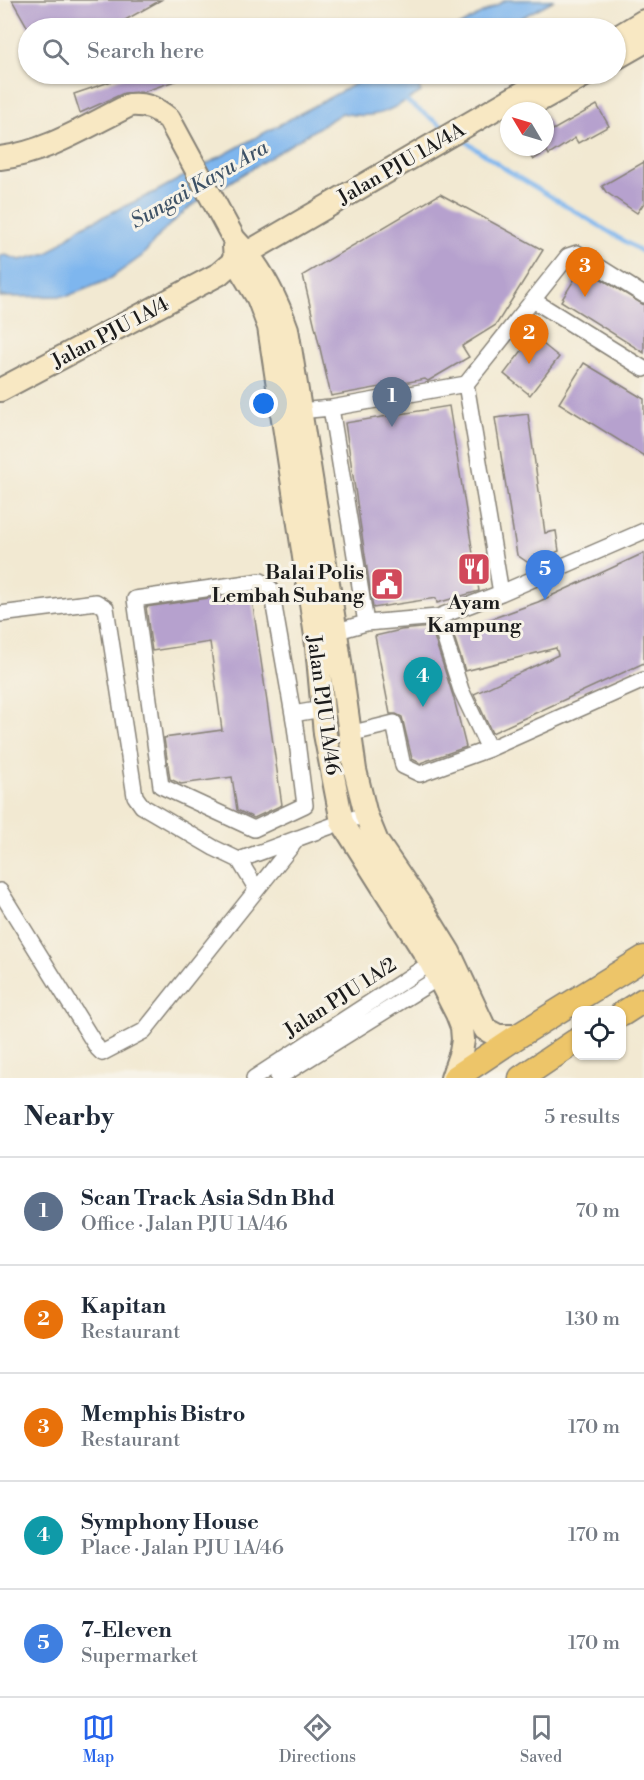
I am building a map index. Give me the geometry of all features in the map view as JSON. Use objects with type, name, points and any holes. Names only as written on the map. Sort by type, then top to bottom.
[{"type":"main road","points":[[453,1078],[644,958]]},
{"type":"main road","points":[[626,1011],[644,1000]]},
{"type":"main road","points":[[521,1078],[572,1044]]},
{"type":"street","points":[[626,32],[644,21]]},
{"type":"street","points":[[626,52],[644,42]]},
{"type":"street","name":"Jalan PJU 1A/4A","points":[[244,258],[448,143],[494,121],[542,84]]},
{"type":"street","points":[[537,102],[569,84]]},
{"type":"street","points":[[0,158],[27,153],[52,143],[130,105],[152,106],[169,119],[244,258]]},
{"type":"street","points":[[299,411],[331,408],[466,384],[568,256],[577,253],[644,295]]},
{"type":"street","name":"Jalan PJU 1A/4","points":[[0,390],[244,258]]},
{"type":"street","name":"Jalan PJU 1A/46","points":[[244,258],[287,328],[326,634],[322,708],[342,822],[444,965],[485,1029],[498,1036],[518,1036]]},
{"type":"street","name":"Jalan PJU 1A/46","points":[[244,258],[269,327],[326,634],[366,815],[377,842],[420,905],[444,965],[462,1027],[461,1052],[453,1078]]},
{"type":"street","points":[[533,300],[644,369]]},
{"type":"street","points":[[466,384],[501,593]]},
{"type":"street","points":[[331,408],[366,623]]},
{"type":"street","points":[[326,634],[366,623],[438,617],[501,593],[644,531]]},
{"type":"street","points":[[261,581],[271,589],[297,737],[305,805],[254,830],[161,786],[135,599],[261,581]]},
{"type":"street","points":[[0,614],[96,602],[106,608],[135,796],[148,810],[213,848],[239,860],[256,888]]},
{"type":"street","points":[[438,617],[461,690],[489,749]]},
{"type":"street","points":[[349,734],[394,723],[403,766],[420,774],[489,749],[644,680]]},
{"type":"street","points":[[293,714],[322,708]]},
{"type":"street","points":[[297,737],[325,734]]},
{"type":"street","points":[[239,860],[366,815]]},
{"type":"street","points":[[0,891],[102,1053],[144,1032],[256,888],[298,838]]},
{"type":"street","name":"Jalan PJU 1A/2","points":[[254,1078],[444,965]]},
{"type":"street","name":"Jalan PJU 1A/2","points":[[278,1078],[444,965]]},
{"type":"water","points":[[506,0],[554,0],[521,18],[473,18]]},
{"type":"water","name":"Sungai Kayu Ara","points":[[355,84],[418,84],[421,92],[384,112],[365,115],[342,113],[191,206],[164,230],[142,256],[108,280],[68,296],[0,297],[0,256],[5,255],[20,260],[48,253],[81,227],[155,192]]},
{"type":"building","points":[[12,0],[161,0],[129,18],[22,18]]},
{"type":"building","points":[[104,84],[166,84],[143,92],[124,93],[80,113],[74,94]]},
{"type":"building","points":[[597,105],[609,126],[578,143],[575,138],[554,152],[554,129]]},
{"type":"building","points":[[644,162],[644,203],[637,213],[606,192],[602,186]]},
{"type":"building","points":[[440,194],[543,250],[496,325],[462,346],[469,357],[428,381],[425,379],[331,396],[303,275]]},
{"type":"building","points":[[582,267],[644,305],[644,353],[561,301]]},
{"type":"building","points":[[533,336],[559,357],[530,395],[504,374]]},
{"type":"building","points":[[584,363],[644,399],[644,456],[559,403]]},
{"type":"building","points":[[449,406],[479,591],[437,603],[436,598],[373,608],[345,423]]},
{"type":"building","points":[[528,414],[545,533],[556,531],[559,551],[530,564],[517,555],[495,418]]},
{"type":"building","points":[[644,553],[644,663],[492,733],[474,694],[558,655],[556,648],[465,671],[452,630],[480,623],[538,602]]},
{"type":"building","points":[[251,592],[282,805],[254,818],[237,810],[232,777],[181,784],[170,779],[164,738],[222,730],[210,642],[152,651],[146,607]]},
{"type":"building","points":[[431,627],[454,699],[466,747],[420,763],[412,759],[402,717],[390,714],[375,636]]},
{"type":"waterway","points":[[402,98],[445,128]]},
{"type":"waterway","points":[[462,139],[508,171],[644,253]]},
{"type":"place","name":"Memphis Bistro","points":[[585,297]]},
{"type":"place","name":"Kapitan","points":[[529,364]]},
{"type":"place","name":"Scan Track Asia Sdn Bhd","points":[[392,427]]},
{"type":"place","name":"Ayam Kampung","points":[[474,569]]},
{"type":"place","name":"Balai Polis Lembah Subang","points":[[387,584]]},
{"type":"place","name":"7-Eleven","points":[[545,600]]},
{"type":"place","name":"Symphony House","points":[[423,707]]}]
